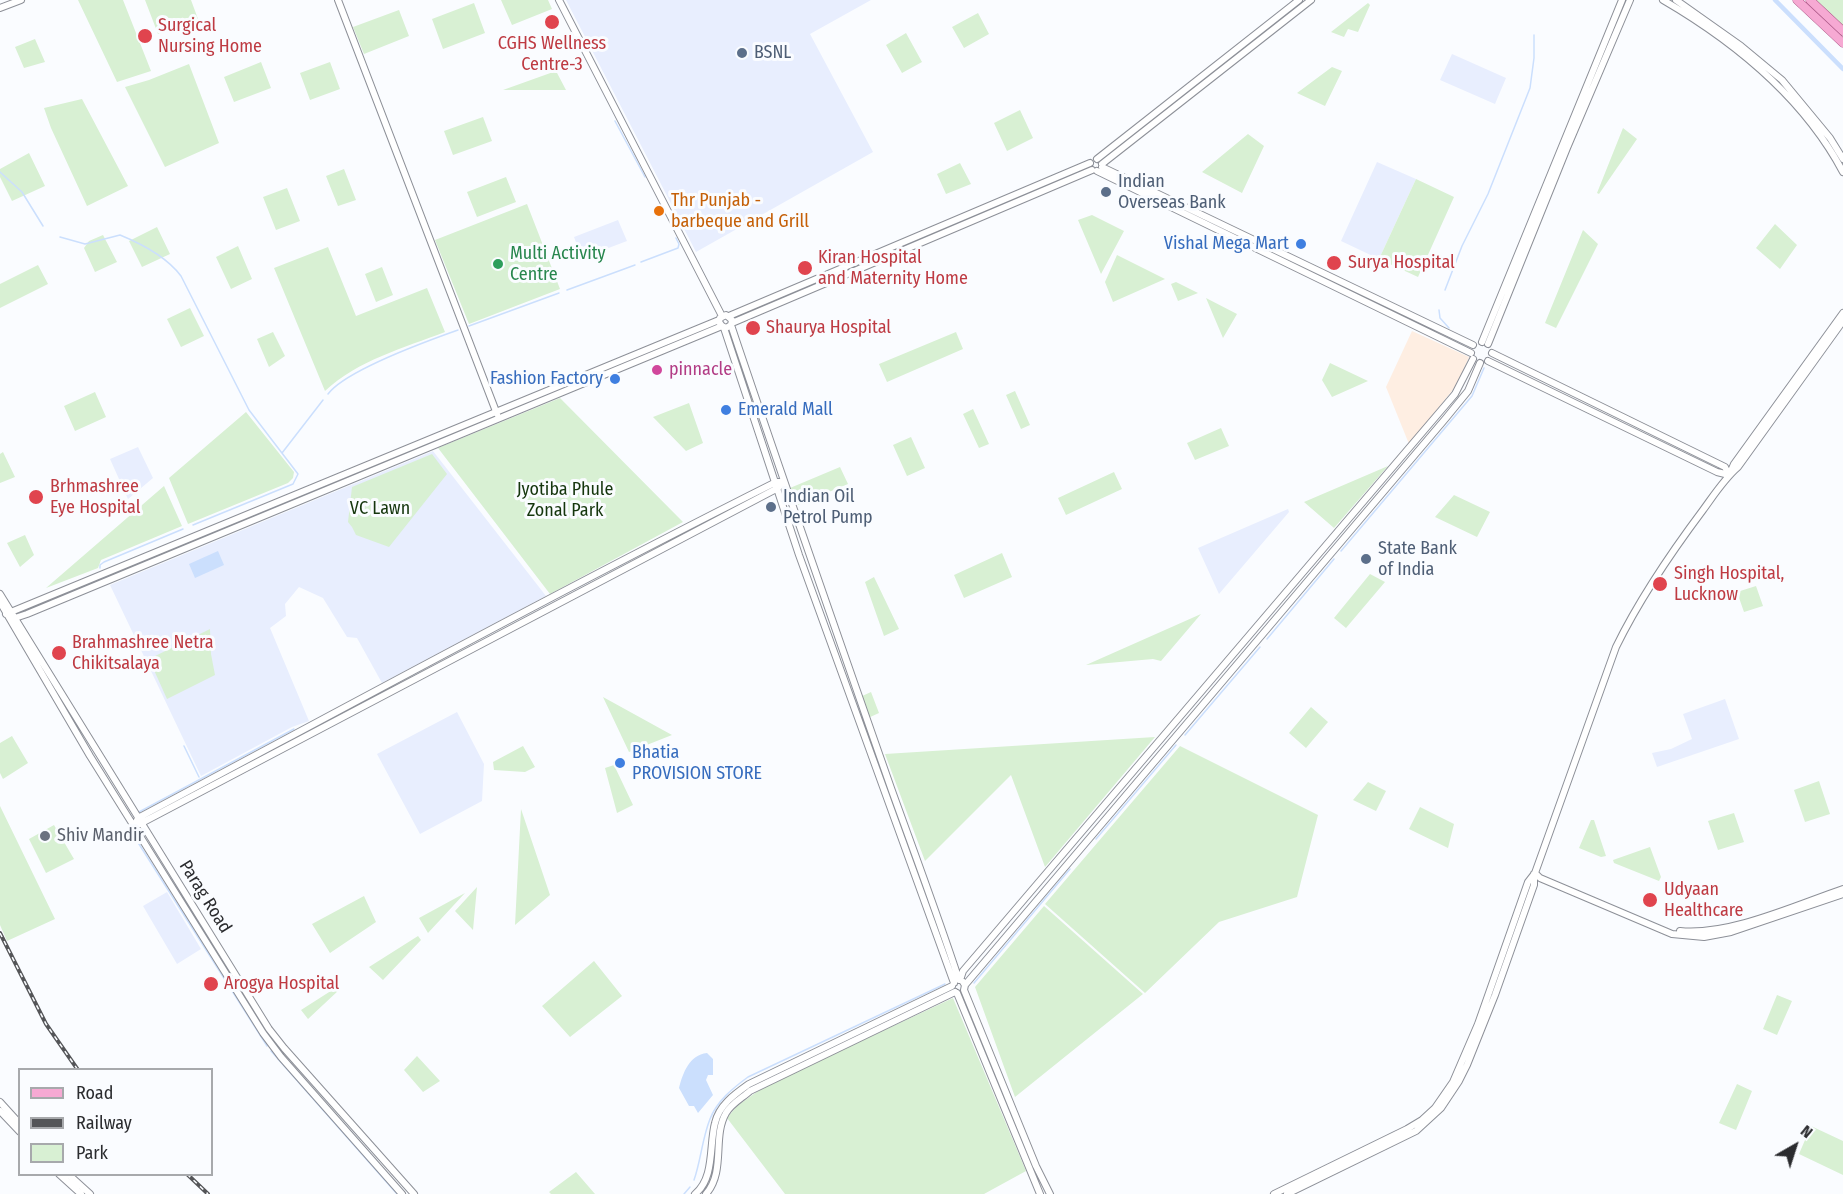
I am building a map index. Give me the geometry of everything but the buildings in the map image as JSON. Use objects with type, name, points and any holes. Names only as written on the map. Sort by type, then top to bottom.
[{"type":"main road","points":[[1797,0],[1843,43]]},
{"type":"main road","points":[[1810,0],[1843,31]]},
{"type":"street","points":[[0,6],[10,0]]},
{"type":"street","points":[[0,6],[21,0]]},
{"type":"street","points":[[338,0],[499,419]]},
{"type":"street","points":[[560,0],[725,322],[800,555],[958,986],[1040,1194]]},
{"type":"street","points":[[1299,0],[1093,160],[1097,167],[1472,356],[1480,363]]},
{"type":"street","points":[[11,615],[499,419],[1097,167],[1311,0]]},
{"type":"street","points":[[1485,343],[1622,0]]},
{"type":"street","points":[[1485,343],[1630,0]]},
{"type":"street","points":[[1663,0],[1721,38],[1776,82],[1833,153],[1843,172]]},
{"type":"street","points":[[1676,0],[1741,46],[1782,80],[1830,138],[1843,159]]},
{"type":"street","points":[[1097,167],[1473,345],[1485,343]]},
{"type":"street","points":[[1274,1194],[1416,1131],[1441,1108],[1459,1081],[1494,995],[1533,885],[1534,873],[1598,702],[1616,647],[1656,577],[1843,313]]},
{"type":"street","points":[[1729,475],[1738,467],[1843,321]]},
{"type":"street","points":[[11,615],[437,435],[725,322]]},
{"type":"street","points":[[1485,343],[1492,353],[1725,467],[1729,475]]},
{"type":"street","points":[[1050,1194],[958,986],[963,971],[1455,394],[1472,356],[1473,345]]},
{"type":"street","points":[[1488,361],[1492,353]]},
{"type":"street","points":[[1480,363],[1488,361],[1717,472],[1729,475]]},
{"type":"street","points":[[706,1194],[712,1186],[716,1173],[722,1124],[726,1113],[735,1103],[750,1091],[958,986],[1446,418],[1468,390],[1480,363]]},
{"type":"street","points":[[437,435],[439,443]]},
{"type":"street","points":[[134,827],[140,821],[779,484]]},
{"type":"street","name":"Parag Road","points":[[0,594],[134,827],[263,1034],[402,1194]]},
{"type":"street","name":"Parag Road","points":[[0,602],[11,615],[269,1029],[414,1194]]},
{"type":"street","points":[[1534,873],[1681,932],[1706,932],[1730,928],[1843,889]]},
{"type":"street","points":[[1534,873],[1540,878],[1672,934],[1686,936],[1704,937],[1731,932],[1843,894]]},
{"type":"street","points":[[695,1194],[706,1180],[715,1121],[732,1096],[749,1084],[958,986]]},
{"type":"street","points":[[0,1102],[18,1122]]},
{"type":"street","points":[[0,1111],[18,1130]]},
{"type":"street","points":[[1287,1194],[1346,1162]]},
{"type":"street","points":[[62,1176],[85,1193]]},
{"type":"street","points":[[70,1176],[85,1193]]},
{"type":"shaded area","points":[[566,0],[871,0],[810,34],[873,152],[696,252]]},
{"type":"shaded area","points":[[1452,54],[1506,78],[1495,104],[1440,80]]},
{"type":"shaded area","points":[[1377,162],[1416,179],[1379,259],[1341,241]]},
{"type":"shaded area","points":[[618,220],[627,241],[582,258],[574,237]]},
{"type":"shaded area","points":[[1412,331],[1469,357],[1456,386],[1409,444],[1386,387]]},
{"type":"shaded area","points":[[138,447],[153,478],[128,499],[110,459]]},
{"type":"shaded area","points":[[433,451],[546,596],[382,683],[357,638],[347,637],[323,598],[299,587],[285,604],[286,616],[270,628],[309,721],[292,727],[201,776],[110,585]]},
{"type":"shaded area","points":[[1288,509],[1289,512],[1219,594],[1198,548]]},
{"type":"shaded area","points":[[1725,699],[1739,739],[1657,767],[1652,753],[1671,749],[1692,739],[1683,714]]},
{"type":"shaded area","points":[[457,712],[484,764],[482,801],[420,834],[377,754]]},
{"type":"shaded area","points":[[167,892],[201,949],[177,964],[143,906]]},
{"type":"green space","points":[[78,0],[123,0],[151,71],[117,82]]},
{"type":"green space","points":[[145,0],[191,0],[198,19],[158,34]]},
{"type":"green space","points":[[501,0],[548,0],[552,9],[512,25]]},
{"type":"green space","points":[[1816,0],[1843,0],[1843,26]]},
{"type":"green space","points":[[474,3],[485,33],[443,49],[432,19]]},
{"type":"green space","points":[[1368,3],[1370,5],[1358,32],[1348,29],[1344,37],[1331,32]]},
{"type":"green space","points":[[399,10],[409,36],[364,54],[353,27]]},
{"type":"green space","points":[[978,13],[989,34],[964,48],[952,27]]},
{"type":"green space","points":[[906,33],[922,62],[902,73],[886,45]]},
{"type":"green space","points":[[35,39],[45,62],[24,68],[15,47]]},
{"type":"green space","points":[[261,62],[271,88],[234,102],[224,77]]},
{"type":"green space","points":[[330,62],[340,89],[310,100],[300,73]]},
{"type":"green space","points":[[189,64],[219,143],[165,167],[125,87]]},
{"type":"green space","points":[[1332,67],[1342,71],[1325,106],[1297,93]]},
{"type":"green space","points":[[556,71],[566,90],[503,90]]},
{"type":"green space","points":[[82,99],[128,186],[87,206],[44,108]]},
{"type":"green space","points":[[1020,110],[1033,138],[1007,151],[994,123]]},
{"type":"green space","points":[[483,117],[492,141],[453,155],[444,131]]},
{"type":"green space","points":[[1623,128],[1637,139],[1599,194],[1597,193]]},
{"type":"green space","points":[[1248,134],[1264,146],[1242,193],[1202,172]]},
{"type":"green space","points":[[29,153],[45,186],[12,201],[0,177],[0,169]]},
{"type":"green space","points":[[960,163],[971,184],[946,194],[937,174]]},
{"type":"green space","points":[[344,169],[356,200],[338,206],[326,176]]},
{"type":"green space","points":[[506,177],[516,202],[477,217],[467,192]]},
{"type":"green space","points":[[1416,179],[1454,197],[1418,277],[1379,259]]},
{"type":"green space","points":[[287,188],[300,221],[276,230],[263,197]]},
{"type":"green space","name":"Multi Activity Centre","points":[[527,204],[560,289],[469,324],[435,240]]},
{"type":"green space","points":[[1092,215],[1124,231],[1101,274],[1078,220]]},
{"type":"green space","points":[[1775,224],[1797,245],[1780,269],[1756,248]]},
{"type":"green space","points":[[157,227],[170,254],[142,267],[129,241]]},
{"type":"green space","points":[[1583,230],[1598,244],[1556,328],[1545,323]]},
{"type":"green space","points":[[103,235],[117,262],[95,272],[84,248],[89,241]]},
{"type":"green space","points":[[238,246],[252,279],[231,289],[216,257]]},
{"type":"green space","points":[[328,247],[356,316],[427,288],[445,332],[367,363],[338,380],[325,391],[274,268]]},
{"type":"green space","points":[[1117,255],[1165,279],[1113,302],[1105,282]]},
{"type":"green space","points":[[38,265],[48,284],[0,308],[0,284]]},
{"type":"green space","points":[[382,267],[393,295],[376,302],[365,274]]},
{"type":"green space","points":[[1176,282],[1198,293],[1178,301],[1171,284]]},
{"type":"green space","points":[[1206,298],[1237,314],[1223,338]]},
{"type":"green space","points":[[190,308],[204,336],[181,347],[167,319]]},
{"type":"green space","points":[[273,332],[285,356],[269,367],[257,339]]},
{"type":"green space","points":[[956,332],[963,349],[887,382],[879,364]]},
{"type":"green space","points":[[1330,363],[1368,381],[1332,397],[1322,380]]},
{"type":"green space","points":[[1015,391],[1030,425],[1021,429],[1006,395]]},
{"type":"green space","points":[[95,392],[106,417],[75,431],[64,406]]},
{"type":"green space","name":"Jyotiba Phule Zonal Park","points":[[560,398],[683,522],[550,594],[438,448]]},
{"type":"green space","points":[[689,403],[703,443],[686,451],[653,417]]},
{"type":"green space","points":[[973,409],[989,444],[979,448],[963,414]]},
{"type":"green space","points":[[246,412],[294,472],[293,478],[288,483],[188,524],[169,478]]},
{"type":"green space","points":[[1221,428],[1229,446],[1195,460],[1187,443]]},
{"type":"green space","points":[[911,437],[925,468],[907,476],[893,445]]},
{"type":"green space","points":[[3,452],[15,477],[0,483],[0,454]]},
{"type":"green space","name":"VC Lawn","points":[[432,454],[447,474],[389,547],[356,535],[348,522],[352,487]]},
{"type":"green space","points":[[1388,466],[1334,528],[1304,502]]},
{"type":"green space","points":[[840,467],[848,484],[798,505],[790,488]]},
{"type":"green space","points":[[1114,472],[1122,489],[1066,515],[1058,498]]},
{"type":"green space","points":[[164,486],[182,526],[101,560],[98,568],[46,588]]},
{"type":"green space","points":[[1454,495],[1490,512],[1477,537],[1435,517]]},
{"type":"green space","points":[[25,535],[34,555],[20,567],[7,543]]},
{"type":"green space","points":[[1002,553],[1012,577],[964,598],[954,575]]},
{"type":"green space","points":[[1370,574],[1385,582],[1346,628],[1334,618]]},
{"type":"green space","points":[[874,577],[899,629],[884,636],[865,582]]},
{"type":"green space","points":[[1756,586],[1763,606],[1744,612],[1737,592]]},
{"type":"green space","points":[[1201,614],[1161,661],[1153,659],[1086,665]]},
{"type":"green space","points":[[210,629],[215,675],[167,699],[149,659]]},
{"type":"green space","points":[[871,692],[879,713],[868,718],[860,697]]},
{"type":"green space","points":[[603,697],[672,735],[629,752]]},
{"type":"green space","points":[[1311,707],[1328,722],[1306,748],[1289,733]]},
{"type":"green space","points":[[12,736],[28,763],[3,779],[0,773],[0,743]]},
{"type":"green space","points":[[1155,737],[1045,867],[1011,775],[925,861],[885,754]]},
{"type":"green space","points":[[523,746],[535,767],[525,772],[494,770],[493,762]]},
{"type":"green space","points":[[1180,746],[1318,815],[1297,897],[1219,922],[1145,993],[1045,904]]},
{"type":"green space","points":[[614,765],[633,805],[617,813],[605,768]]},
{"type":"green space","points":[[1819,781],[1830,814],[1805,822],[1794,790]]},
{"type":"green space","points":[[1368,782],[1386,791],[1376,811],[1353,800]]},
{"type":"green space","points":[[0,806],[55,919],[7,941],[0,925]]},
{"type":"green space","points":[[1420,807],[1454,824],[1448,848],[1409,829]]},
{"type":"green space","points":[[521,809],[550,895],[515,925]]},
{"type":"green space","points":[[1734,813],[1744,842],[1718,850],[1708,821]]},
{"type":"green space","points":[[1591,820],[1594,820],[1606,856],[1601,857],[1579,848]]},
{"type":"green space","points":[[54,825],[74,859],[46,873],[29,839]]},
{"type":"green space","points":[[1650,847],[1661,877],[1659,881],[1614,863],[1613,860]]},
{"type":"green space","points":[[477,887],[473,930],[455,911]]},
{"type":"green space","points":[[465,893],[428,933],[419,918]]},
{"type":"green space","points":[[364,896],[376,922],[330,953],[312,924]]},
{"type":"green space","points":[[1044,906],[1143,994],[1015,1097],[975,987]]},
{"type":"green space","points":[[418,936],[421,940],[383,980],[369,967]]},
{"type":"green space","points":[[594,961],[622,996],[570,1037],[542,1006]]},
{"type":"green space","points":[[337,987],[339,990],[308,1019],[301,1010]]},
{"type":"green space","points":[[1777,995],[1792,1001],[1777,1035],[1763,1029]]},
{"type":"green space","points":[[953,998],[1026,1171],[984,1194],[785,1194],[727,1118],[737,1106],[765,1086]]},
{"type":"green space","points":[[417,1056],[440,1081],[423,1092],[404,1070]]},
{"type":"green space","points":[[1737,1084],[1752,1091],[1736,1130],[1719,1123]]},
{"type":"green space","points":[[1811,1126],[1843,1141],[1843,1175],[1799,1154]]},
{"type":"green space","points":[[576,1172],[595,1194],[551,1194],[549,1192]]},
{"type":"water","points":[[218,551],[224,565],[195,578],[189,564]]},
{"type":"water","points":[[707,1053],[713,1059],[713,1075],[708,1075],[706,1080],[713,1095],[698,1113],[694,1106],[689,1106],[679,1088],[691,1061]]},
{"type":"waterway","points":[[1775,0],[1843,69]]},
{"type":"waterway","points":[[1445,290],[1462,246],[1488,194],[1530,88],[1534,35]]},
{"type":"waterway","points":[[615,121],[645,177]]},
{"type":"waterway","points":[[0,172],[22,192],[43,226]]},
{"type":"waterway","points":[[60,237],[85,244],[120,235],[137,242],[168,262],[181,276],[249,410],[298,474],[293,484],[193,525]]},
{"type":"waterway","points":[[641,262],[678,248],[676,238]]},
{"type":"waterway","points":[[567,290],[635,265]]},
{"type":"waterway","points":[[469,326],[559,293]]},
{"type":"waterway","points":[[1439,310],[1440,318],[1449,328]]},
{"type":"waterway","points":[[328,394],[337,385],[369,366],[458,330]]},
{"type":"waterway","points":[[1341,551],[1472,396],[1484,368]]},
{"type":"waterway","points":[[282,453],[323,400]]},
{"type":"waterway","points":[[100,568],[104,562],[183,529]]},
{"type":"waterway","points":[[1267,639],[1334,559]]},
{"type":"waterway","points":[[1185,735],[1260,647]]},
{"type":"waterway","points":[[139,812],[294,729]]},
{"type":"waterway","points":[[1096,839],[1176,745]]},
{"type":"waterway","points":[[184,746],[199,777]]},
{"type":"waterway","points":[[132,833],[267,1046]]},
{"type":"waterway","points":[[974,983],[1070,869]]},
{"type":"waterway","points":[[694,1180],[713,1112],[726,1095],[742,1081],[945,984]]},
{"type":"waterway","points":[[271,1051],[397,1194]]},
{"type":"waterway","points":[[684,1194],[690,1187]]},
{"type":"railway","points":[[0,933],[46,1024],[77,1068]]},
{"type":"railway","points":[[189,1176],[208,1194]]},
{"type":"place","name":"CGHS Wellness Centre-3","points":[[552,22]]},
{"type":"place","name":"Surgical Nursing Home","points":[[145,36]]},
{"type":"place","name":"BSNL","points":[[742,53]]},
{"type":"place","name":"Indian Overseas Bank","points":[[1106,192]]},
{"type":"place","name":"Thr Punjab - barbeque and Grill","points":[[659,211]]},
{"type":"place","name":"Vishal Mega Mart","points":[[1301,244]]},
{"type":"place","name":"Surya Hospital","points":[[1334,263]]},
{"type":"place","name":"Multi Activity Centre","points":[[498,264]]},
{"type":"place","name":"Kiran Hospital and Maternity Home","points":[[805,268]]},
{"type":"place","name":"Shaurya Hospital","points":[[753,328]]},
{"type":"place","name":"pinnacle","points":[[657,370]]},
{"type":"place","name":"Fashion Factory","points":[[615,379]]},
{"type":"place","name":"Emerald Mall","points":[[726,410]]},
{"type":"place","name":"Brhmashree Eye Hospital","points":[[36,497]]},
{"type":"place","name":"Indian Oil Petrol Pump","points":[[771,507]]},
{"type":"place","name":"State Bank of India","points":[[1366,559]]},
{"type":"place","name":"Singh Hospital, Lucknow","points":[[1660,584]]},
{"type":"place","name":"Brahmashree Netra Chikitsalaya","points":[[59,653]]},
{"type":"place","name":"Bhatia PROVISION STORE","points":[[620,763]]},
{"type":"place","name":"Shiv Mandir","points":[[45,836]]},
{"type":"place","name":"Udyaan Healthcare","points":[[1650,900]]},
{"type":"place","name":"Arogya Hospital","points":[[211,984]]}]
